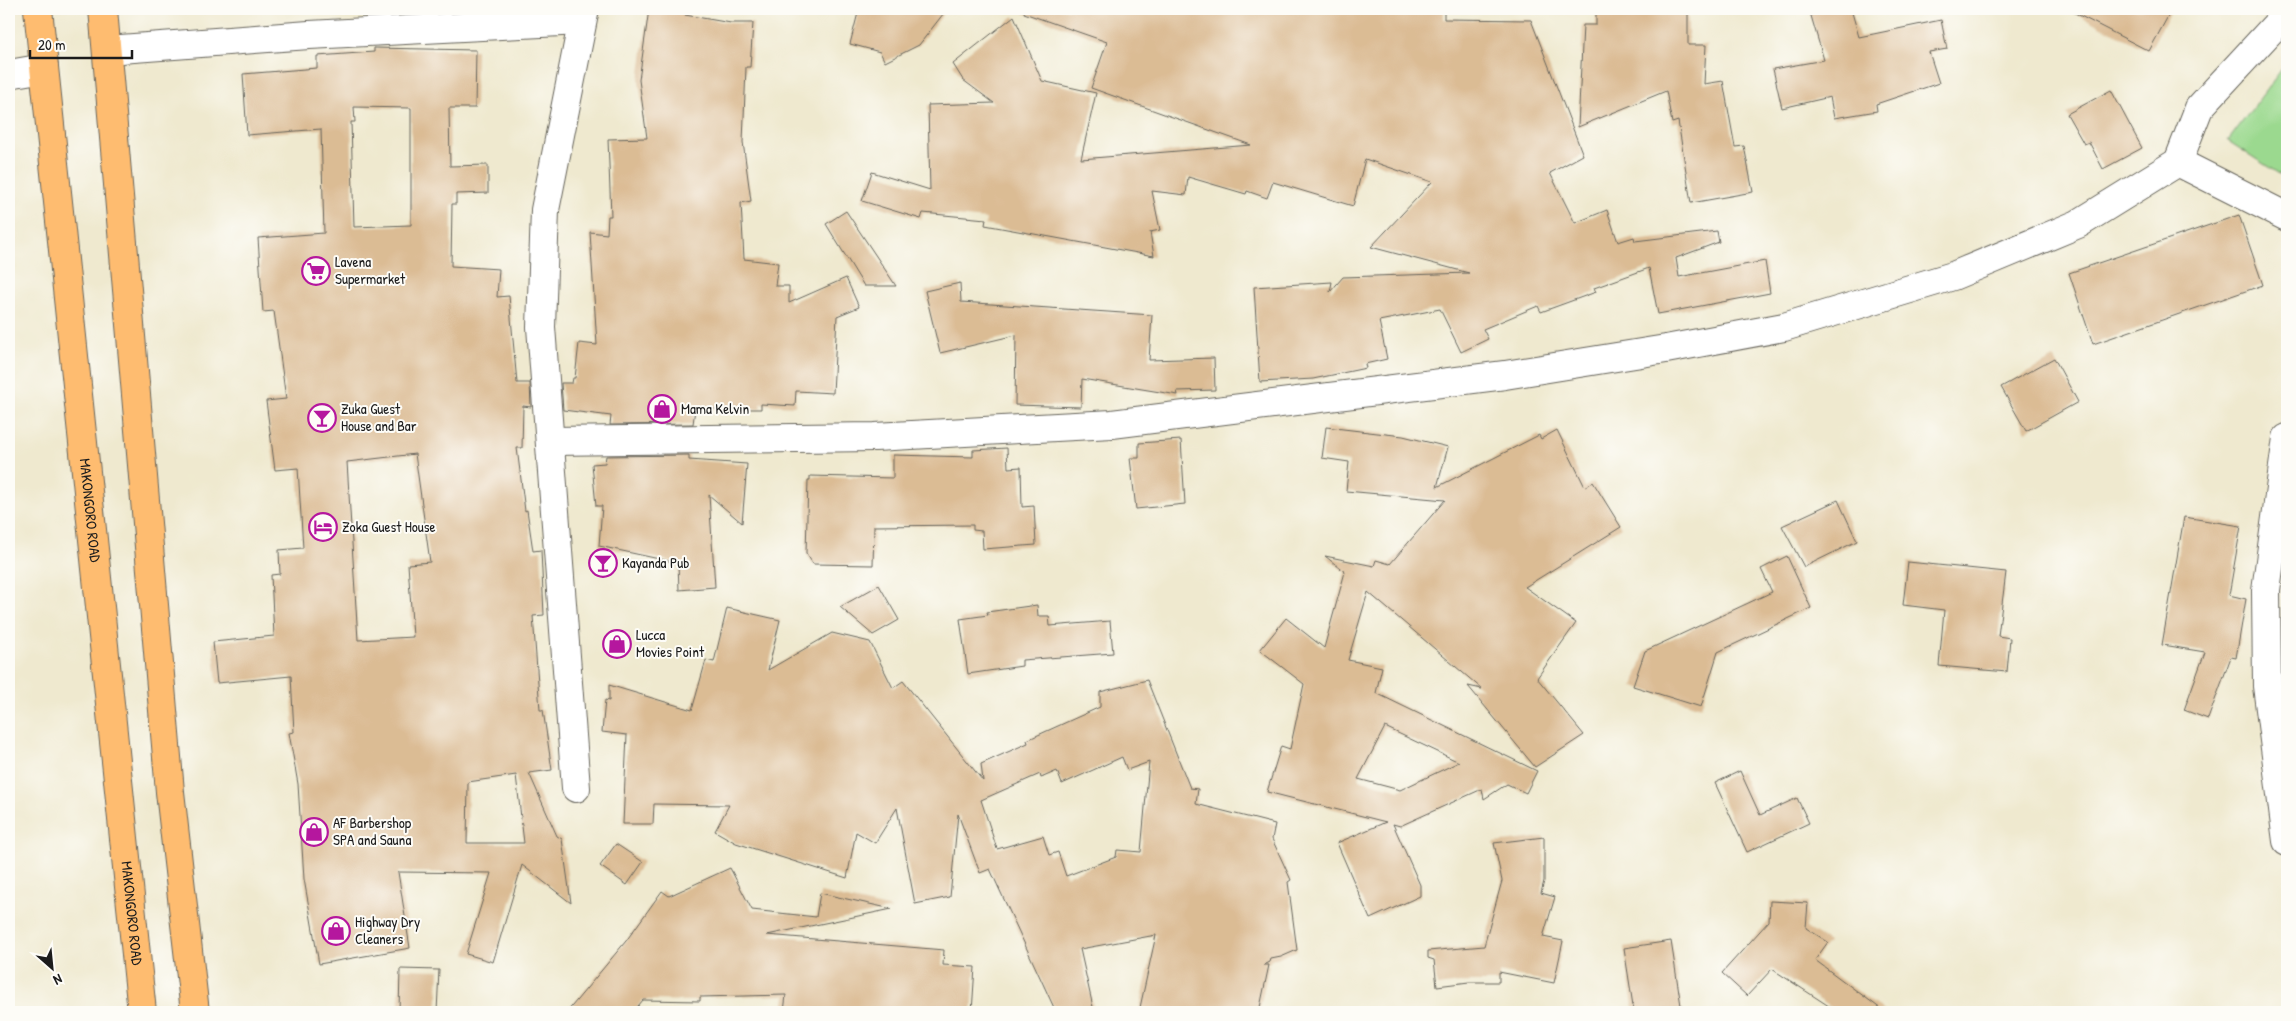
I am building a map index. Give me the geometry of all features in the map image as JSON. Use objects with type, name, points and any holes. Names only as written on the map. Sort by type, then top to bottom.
[{"type":"main road","name":"MAKONGORO ROAD","points":[[38,9],[142,1012]]},
{"type":"main road","points":[[102,9],[170,792],[195,1012]]},
{"type":"street","points":[[550,441],[875,437],[1112,424],[1505,375],[1666,349],[1784,327],[1953,276],[2078,224],[2178,162],[2199,108],[2287,13]]},
{"type":"street","points":[[107,50],[583,15],[545,210],[541,327],[576,788]]},
{"type":"street","points":[[9,74],[44,68]]},
{"type":"street","points":[[2178,162],[2287,217]]},
{"type":"street","points":[[2287,438],[2266,590],[2267,686],[2287,841]]},
{"type":"green space","points":[[2287,62],[2287,179],[2228,141]]},
{"type":"building","points":[[649,9],[686,11],[685,15],[731,23],[753,23],[750,67],[746,67],[743,142],[751,201],[741,203],[744,259],[778,263],[775,286],[789,286],[789,303],[846,278],[859,307],[837,316],[833,393],[796,391],[795,406],[761,404],[761,409],[695,409],[693,424],[610,425],[611,416],[563,410],[561,383],[572,383],[573,378],[575,378],[579,343],[597,345],[590,232],[607,234],[608,216],[611,216],[608,139],[647,138],[639,80]]},
{"type":"building","points":[[859,9],[947,9],[919,45],[885,62],[880,52],[850,44]]},
{"type":"building","points":[[1025,9],[1444,9],[1444,19],[1531,20],[1583,155],[1550,173],[1575,223],[1607,210],[1618,242],[1634,237],[1635,241],[1717,231],[1719,242],[1676,258],[1679,277],[1765,261],[1770,293],[1658,314],[1649,268],[1594,288],[1596,292],[1541,312],[1538,306],[1483,329],[1488,339],[1461,352],[1440,309],[1379,321],[1387,359],[1365,364],[1366,368],[1313,379],[1260,382],[1254,287],[1332,282],[1330,292],[1343,277],[1469,273],[1371,247],[1432,182],[1365,159],[1353,206],[1273,182],[1267,198],[1247,191],[1246,194],[1188,177],[1186,195],[1152,191],[1160,230],[1150,232],[1154,256],[985,225],[986,219],[923,213],[921,219],[862,201],[872,172],[930,190],[928,105],[994,103],[963,80],[953,64],[1014,16],[1042,81],[1096,93],[1081,159],[1251,145],[1091,88],[1107,42],[1024,13]]},
{"type":"building","points":[[1596,9],[1688,9],[1688,45],[1706,45],[1704,84],[1723,81],[1735,147],[1744,146],[1753,192],[1691,203],[1678,121],[1672,123],[1666,91],[1578,127],[1583,25],[1596,25]]},
{"type":"building","points":[[1809,9],[1851,9],[1859,37],[1941,20],[1947,49],[1929,52],[1939,83],[1876,104],[1877,111],[1834,118],[1830,97],[1782,108],[1773,69],[1824,60]]},
{"type":"building","points":[[2067,9],[2172,9],[2149,51]]},
{"type":"building","points":[[374,48],[476,50],[475,108],[449,108],[450,166],[488,165],[488,193],[456,194],[456,204],[452,204],[451,266],[499,269],[497,297],[509,296],[517,383],[530,383],[531,407],[523,406],[522,448],[517,448],[525,511],[527,510],[533,551],[541,550],[544,615],[533,616],[540,710],[543,710],[552,770],[529,773],[557,836],[562,839],[571,903],[522,865],[493,962],[466,954],[491,873],[398,872],[410,948],[319,964],[304,879],[298,784],[289,733],[294,732],[291,676],[217,683],[213,642],[274,636],[271,575],[280,574],[279,550],[303,548],[298,468],[275,470],[266,401],[286,399],[274,311],[263,312],[258,238],[324,233],[321,129],[247,135],[243,74],[317,68],[317,56],[374,52]],"holes":[[[354,107],[411,108],[411,225],[354,227],[351,122],[355,122]],[[415,454],[430,562],[408,564],[413,637],[358,640],[347,462]],[[516,775],[524,843],[467,843],[468,782]]]},
{"type":"building","points":[[2111,90],[2142,148],[2103,169],[2089,142],[2084,144],[2067,114]]},
{"type":"building","points":[[846,211],[896,286],[864,286],[826,224]]},
{"type":"building","points":[[2239,215],[2263,285],[2093,344],[2069,273]]},
{"type":"building","points":[[960,283],[961,302],[1152,315],[1149,360],[1214,358],[1215,390],[1177,391],[1178,395],[1082,379],[1081,407],[1015,405],[1016,335],[940,353],[925,291]]},
{"type":"building","points":[[2054,358],[2078,402],[2026,431],[2001,387]]},
{"type":"building","points":[[1326,427],[1403,436],[1448,447],[1437,487],[1539,435],[1541,439],[1557,430],[1585,487],[1593,482],[1621,527],[1525,587],[1576,623],[1537,678],[1584,735],[1535,767],[1468,686],[1482,689],[1368,592],[1348,660],[1382,667],[1376,693],[1537,771],[1526,793],[1507,784],[1484,799],[1482,789],[1400,826],[1393,824],[1420,885],[1420,896],[1370,919],[1337,843],[1386,822],[1267,792],[1281,746],[1290,749],[1304,684],[1260,650],[1286,618],[1324,648],[1345,572],[1325,556],[1374,566],[1376,560],[1390,564],[1445,500],[1346,491],[1349,462],[1322,458]],"holes":[[[1385,727],[1459,762],[1400,790],[1358,779]]]},
{"type":"building","points":[[1181,440],[1185,504],[1136,509],[1130,458],[1139,458],[1139,443]]},
{"type":"building","points":[[1007,448],[1008,468],[1021,467],[1022,507],[1034,506],[1036,545],[983,549],[982,531],[973,530],[973,525],[874,526],[873,565],[813,564],[806,553],[808,480],[810,480],[810,476],[893,478],[893,455],[973,457],[973,450]]},
{"type":"building","points":[[689,455],[689,460],[747,464],[742,523],[709,495],[715,587],[679,590],[678,563],[599,546],[602,506],[596,506],[592,464],[605,463],[606,456]]},
{"type":"building","points":[[1838,500],[1857,541],[1804,567],[1782,526]]},
{"type":"building","points":[[2184,517],[2241,526],[2229,595],[2246,599],[2236,658],[2231,657],[2208,719],[2184,710],[2205,652],[2162,645]]},
{"type":"building","points":[[1787,556],[1811,608],[1718,652],[1701,707],[1633,686],[1645,651],[1772,592],[1761,569]]},
{"type":"building","points":[[1908,562],[2006,572],[1998,636],[2010,638],[2007,672],[1939,666],[1944,610],[1903,605]]},
{"type":"building","points":[[879,585],[899,620],[873,635],[840,607]]},
{"type":"building","points":[[1037,605],[1038,616],[1049,616],[1050,626],[1110,621],[1113,653],[1022,660],[1022,666],[968,674],[960,619],[988,615],[987,612]]},
{"type":"building","points":[[727,608],[780,620],[768,670],[832,633],[870,642],[893,688],[903,681],[983,781],[981,764],[1028,743],[1027,740],[1100,707],[1100,692],[1147,680],[1190,788],[1198,789],[1196,804],[1275,824],[1272,839],[1291,880],[1288,882],[1297,950],[1271,959],[1270,962],[1264,965],[1269,965],[1259,1012],[1139,1012],[1156,935],[1080,949],[1093,1007],[1071,1012],[1056,1012],[990,869],[980,873],[958,814],[950,897],[915,904],[897,808],[875,843],[856,832],[847,878],[736,843],[715,831],[729,805],[654,804],[653,824],[623,824],[627,735],[602,732],[605,700],[609,701],[609,685],[692,710],[706,660],[714,662]],"holes":[[[1122,757],[1127,770],[1149,762],[1141,852],[1117,850],[1116,857],[1066,876],[1058,852],[1049,855],[1043,836],[997,849],[981,800],[1040,774],[1041,778],[1057,771],[1062,784]]]},
{"type":"building","points":[[1740,771],[1760,815],[1797,798],[1809,823],[1747,852],[1715,783]]},
{"type":"building","points":[[1544,837],[1544,881],[1541,893],[1555,897],[1543,937],[1563,941],[1554,983],[1499,972],[1499,982],[1469,982],[1437,986],[1434,960],[1428,958],[1428,951],[1484,946],[1502,881],[1494,843]]},
{"type":"building","points":[[616,844],[643,862],[627,885],[600,866]]},
{"type":"building","points":[[730,868],[752,910],[816,917],[820,893],[892,909],[767,935],[944,950],[943,965],[975,967],[972,1012],[784,1012],[786,995],[700,997],[700,1001],[643,1000],[633,1012],[567,1012],[626,941],[662,891],[669,896]]},
{"type":"building","points":[[1770,901],[1808,903],[1806,928],[1828,942],[1815,960],[1885,1012],[1838,1012],[1772,969],[1747,996],[1722,973],[1769,921]]},
{"type":"building","points":[[1671,941],[1682,1012],[1634,1012],[1624,948]]},
{"type":"building","points":[[400,969],[439,970],[437,1012],[399,1012]]},
{"type":"place","name":"Lavena Supermarket","points":[[316,271]]},
{"type":"place","name":"Mama Kelvin","points":[[662,409]]},
{"type":"place","name":"Zuka Guest House and Bar","points":[[322,418]]},
{"type":"place","name":"Zoka Guest House","points":[[323,527]]},
{"type":"place","name":"Kayanda Pub","points":[[603,563]]},
{"type":"place","name":"Lucca Movies Point","points":[[617,644]]},
{"type":"place","name":"AF Barbershop SPA and Sauna","points":[[314,832]]},
{"type":"place","name":"Highway Dry Cleaners","points":[[336,931]]}]
